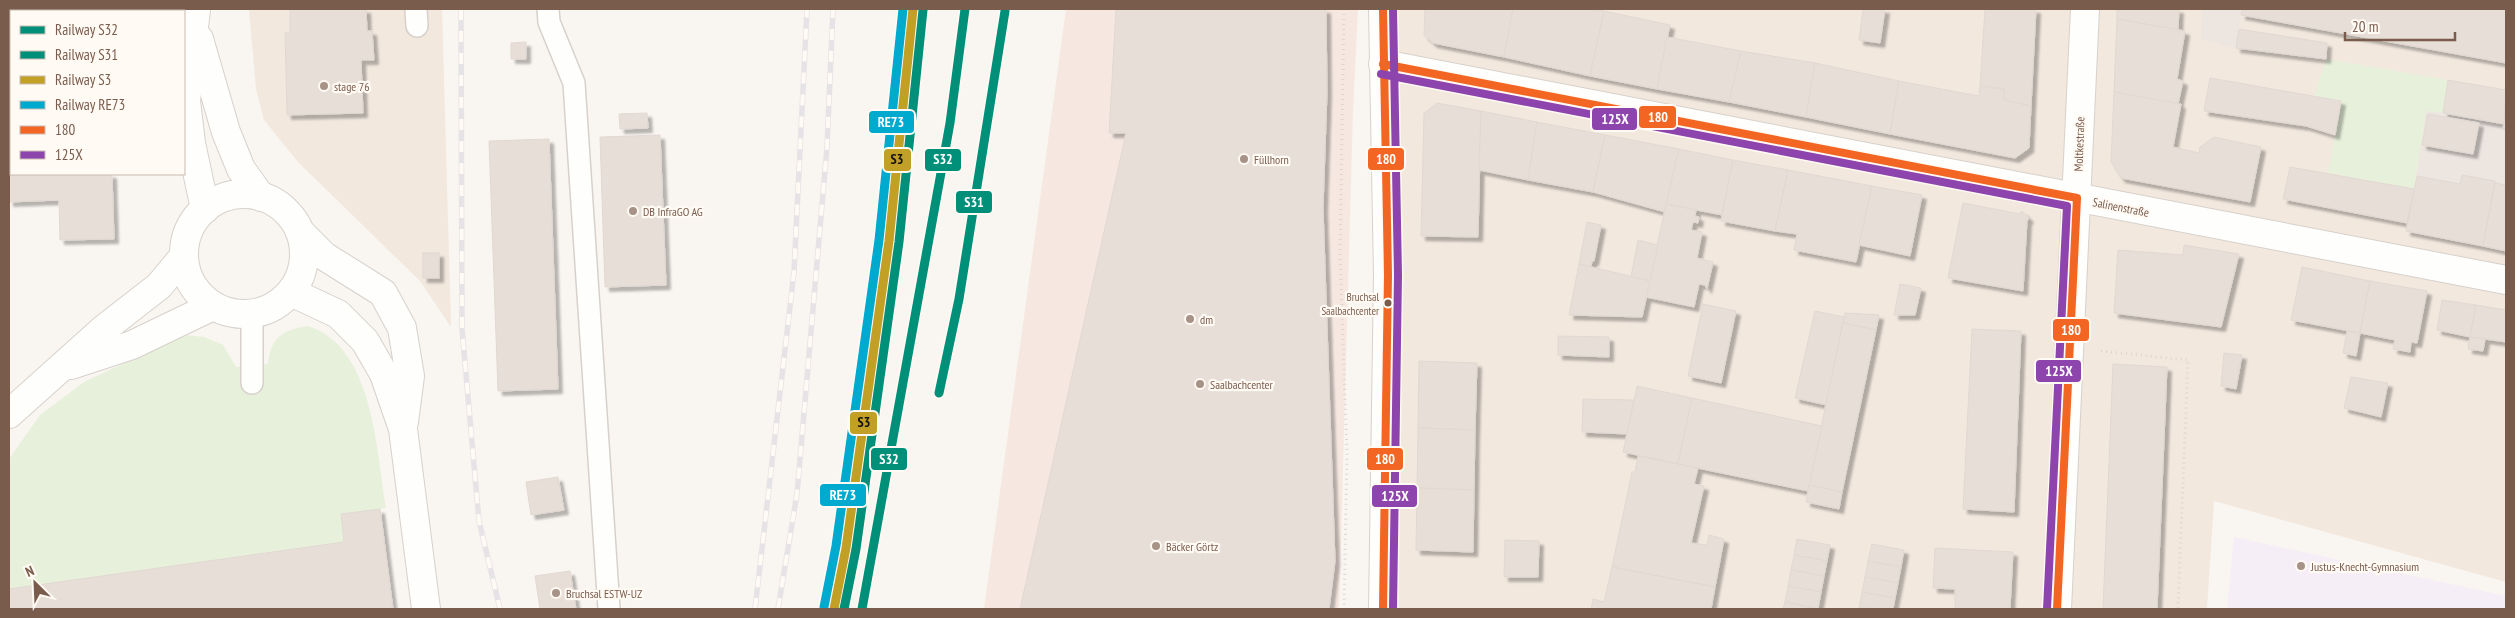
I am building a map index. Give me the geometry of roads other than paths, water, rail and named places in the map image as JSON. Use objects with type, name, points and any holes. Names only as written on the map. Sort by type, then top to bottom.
[{"type":"street","points":[[1383,9],[1388,275],[1383,609]]},
{"type":"street","name":"Moltkestraße","points":[[2058,609],[2085,9]]},
{"type":"street","points":[[196,16],[226,132],[242,169],[261,197]]},
{"type":"street","points":[[196,16],[186,101],[191,143],[205,209]]},
{"type":"street","name":"Salinenstraße","points":[[1383,64],[2506,280]]},
{"type":"street","points":[[246,194],[261,197],[277,204],[291,216],[300,232],[304,247],[304,263],[299,278],[290,292],[280,302],[252,314],[226,312],[213,306],[198,293],[188,276],[184,256],[186,239],[193,222],[205,209],[217,201],[231,196],[246,194]]},
{"type":"street","points":[[300,232],[324,256],[382,293],[402,328],[410,376],[403,429]]},
{"type":"street","points":[[9,414],[105,328],[159,286],[184,256]]},
{"type":"street","points":[[290,292],[338,314],[365,341],[384,374],[403,429],[426,609]]},
{"type":"street","points":[[60,369],[132,345],[213,306]]},
{"type":"lane","points":[[548,9],[549,22],[574,83],[609,609]]},
{"type":"lane","points":[[252,314],[252,382]]},
{"type":"railway","points":[[461,9],[462,329],[479,521],[500,609]]},
{"type":"railway","points":[[755,609],[794,272],[807,9]]},
{"type":"railway","points":[[778,609],[797,494],[827,147],[833,9]]},
{"type":"rail line","name":"RE73","points":[[824,607],[836,546],[879,240],[903,9]]},
{"type":"rail line","name":"S3","points":[[834,609],[846,548],[889,241],[913,9]]},
{"type":"rail line","name":"S32","points":[[862,609],[950,123],[965,9]]},
{"type":"rail line","name":"S31","points":[[844,609],[856,549],[899,242],[923,10]]},
{"type":"rail line","name":"S31","points":[[939,393],[959,299],[1005,11]]},
{"type":"place","name":"stage 76","points":[[324,86]]},
{"type":"place","name":"Füllhorn","points":[[1244,159]]},
{"type":"place","name":"DB InfraGO AG","points":[[633,211]]},
{"type":"place","name":"Bruchsal Saalbachcenter","points":[[1388,303]]},
{"type":"place","name":"dm","points":[[1190,319]]},
{"type":"place","name":"Saalbachcenter","points":[[1200,384]]},
{"type":"place","name":"Bäcker Görtz","points":[[1156,546]]},
{"type":"place","name":"Justus-Knecht-Gymnasium","points":[[2301,566]]},
{"type":"place","name":"Bruchsal ESTW-UZ","points":[[556,593]]}]
